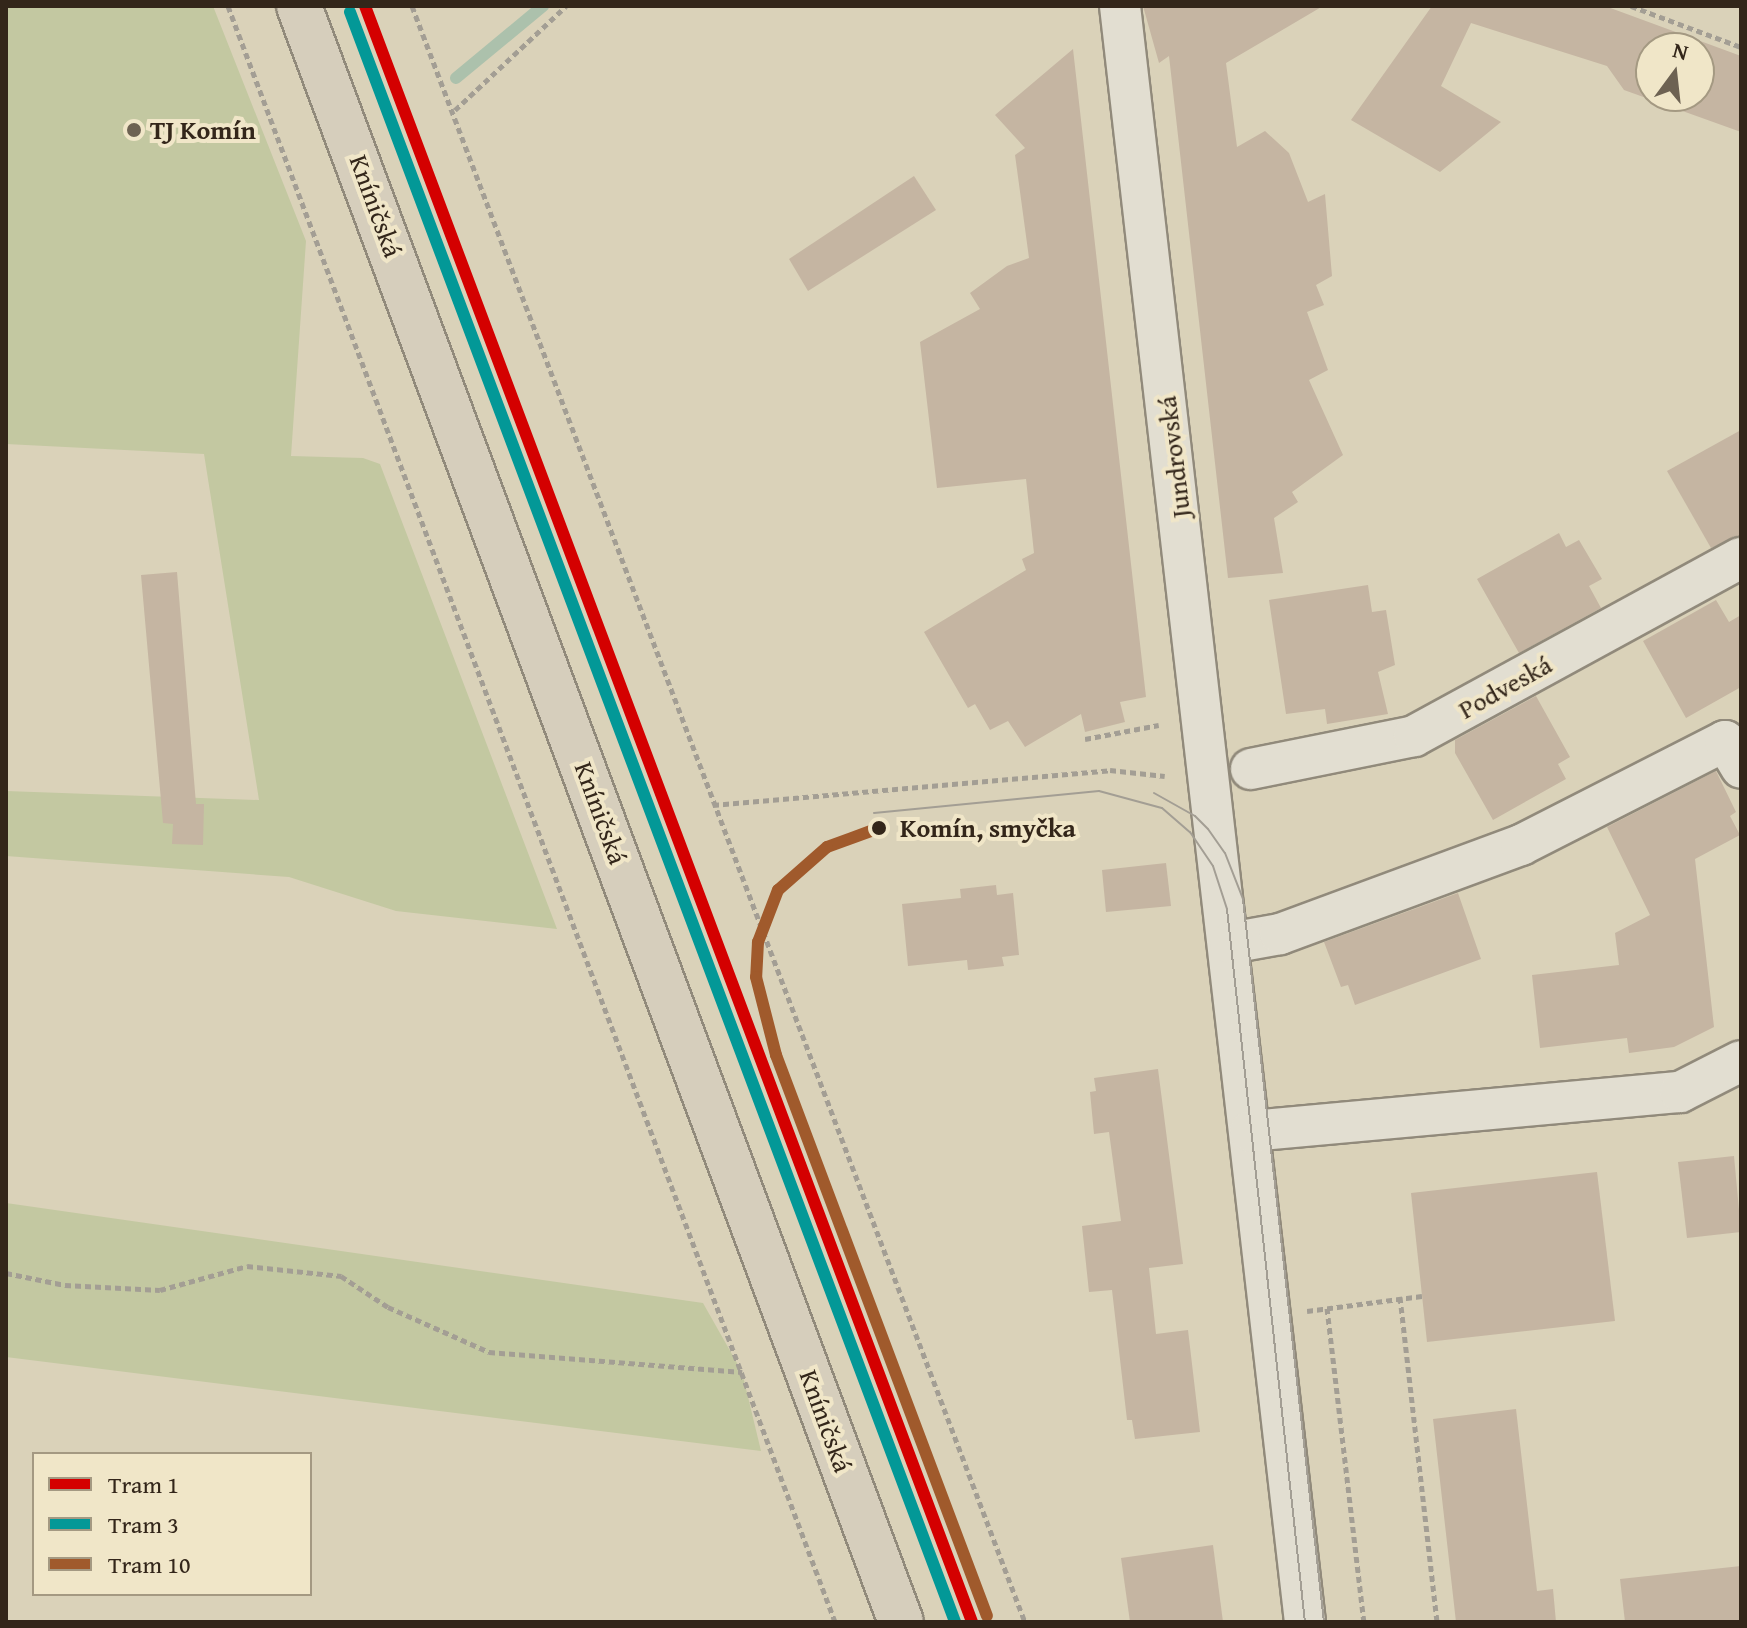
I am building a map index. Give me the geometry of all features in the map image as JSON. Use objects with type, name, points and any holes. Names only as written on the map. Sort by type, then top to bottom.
[{"type":"main road","name":"Kníničská","points":[[299,6],[901,1622]]},
{"type":"street","name":"Jundrovská","points":[[1120,6],[1229,926],[1305,1622]]},
{"type":"street","name":"Podveská","points":[[1251,769],[1414,736],[1741,558]]},
{"type":"street","points":[[1229,926],[1280,934],[1521,845],[1725,741],[1741,768]]},
{"type":"street","points":[[1250,1131],[1680,1092],[1741,1061]]},
{"type":"path","points":[[228,6],[835,1622]]},
{"type":"path","points":[[412,6],[455,110],[713,805],[1025,1622]]},
{"type":"path","points":[[455,110],[566,6]]},
{"type":"path","points":[[1631,6],[1741,47]]},
{"type":"path","points":[[1085,739],[1159,725]]},
{"type":"path","points":[[713,805],[1110,770],[1165,776]]},
{"type":"path","points":[[6,1273],[65,1285],[160,1290],[247,1266],[341,1276],[388,1307],[489,1352],[742,1372]]},
{"type":"path","points":[[1400,1297],[1437,1622]]},
{"type":"path","points":[[1327,1308],[1364,1622]]},
{"type":"green space","points":[[6,6],[213,6],[306,241],[291,456],[363,458],[380,464],[557,929],[396,911],[289,877],[6,856],[6,791],[259,800],[204,454],[6,444]]},
{"type":"green space","points":[[6,1203],[703,1303],[742,1372],[761,1451],[6,1357]]},
{"type":"building","points":[[1143,6],[1323,6],[1226,63],[1237,147],[1265,131],[1289,153],[1308,202],[1325,194],[1332,276],[1316,285],[1324,305],[1307,312],[1328,370],[1309,380],[1343,455],[1292,492],[1298,502],[1274,518],[1283,573],[1228,578],[1169,56],[1159,63]]},
{"type":"building","points":[[1432,6],[1605,6],[1676,32],[1635,32],[1635,94],[1624,90],[1607,66],[1471,23],[1441,86],[1501,122],[1440,172],[1351,120]]},
{"type":"building","points":[[1715,46],[1741,56],[1741,132],[1685,112],[1715,112]]},
{"type":"building","points":[[1073,49],[1146,697],[1120,702],[1125,722],[1085,732],[1081,714],[1025,747],[1008,721],[990,730],[975,704],[968,708],[924,632],[1026,570],[1022,559],[1034,553],[1026,479],[937,488],[920,342],[980,309],[970,293],[1007,266],[1029,258],[1015,155],[1025,148],[995,115]]},
{"type":"building","points":[[914,176],[936,210],[808,291],[789,259]]},
{"type":"building","points":[[1741,430],[1741,535],[1711,548],[1667,471]]},
{"type":"building","points":[[1559,533],[1566,547],[1579,540],[1602,579],[1589,586],[1601,608],[1519,653],[1477,579]]},
{"type":"building","points":[[177,572],[196,804],[204,804],[203,845],[172,844],[173,824],[163,823],[141,575]]},
{"type":"building","points":[[1368,585],[1372,612],[1386,610],[1395,665],[1378,672],[1388,714],[1327,724],[1325,709],[1286,714],[1269,600]]},
{"type":"building","points":[[1716,600],[1729,622],[1741,615],[1741,687],[1686,718],[1643,641]]},
{"type":"building","points":[[1536,696],[1570,757],[1558,764],[1566,779],[1493,820],[1455,753],[1455,740]]},
{"type":"building","points":[[1716,771],[1736,812],[1730,816],[1740,835],[1695,859],[1714,1027],[1674,1047],[1629,1053],[1627,1038],[1540,1048],[1532,975],[1619,965],[1615,933],[1650,915],[1607,827]]},
{"type":"building","points":[[1166,863],[1171,906],[1106,912],[1102,870]]},
{"type":"building","points":[[996,885],[997,895],[1013,893],[1019,955],[1002,957],[1004,966],[968,970],[967,960],[908,966],[902,904],[961,898],[960,889]]},
{"type":"building","points":[[1458,893],[1481,959],[1355,1005],[1348,985],[1341,987],[1324,942]]},
{"type":"building","points":[[1158,1069],[1183,1264],[1149,1268],[1156,1334],[1188,1330],[1200,1432],[1135,1439],[1132,1420],[1127,1420],[1112,1290],[1089,1292],[1082,1226],[1121,1221],[1109,1132],[1094,1134],[1090,1092],[1096,1091],[1094,1078]]},
{"type":"building","points":[[1734,1156],[1741,1232],[1687,1238],[1678,1162]]},
{"type":"building","points":[[1597,1172],[1615,1321],[1427,1342],[1411,1193]]},
{"type":"building","points":[[1516,1409],[1537,1591],[1553,1589],[1556,1622],[1456,1622],[1433,1419]]},
{"type":"building","points":[[1213,1545],[1223,1622],[1130,1622],[1121,1558]]},
{"type":"building","points":[[1741,1566],[1741,1622],[1625,1622],[1620,1579]]},
{"type":"waterway","points":[[456,78],[543,6]]},
{"type":"tram line","name":"1","points":[[365,6],[972,1622]]},
{"type":"tram line","name":"3","points":[[350,12],[955,1622]]},
{"type":"tram line","points":[[874,813],[1099,791],[1162,808],[1190,832],[1213,866],[1227,909],[1305,1622]]},
{"type":"tram line","points":[[1154,793],[1195,816],[1208,829],[1225,853],[1243,899],[1324,1622]]},
{"type":"tram line","name":"10","points":[[879,828],[827,847],[778,890],[758,942],[756,977],[776,1055],[987,1616]]},
{"type":"place","name":"TJ Komín","points":[[134,130]]},
{"type":"place","name":"Komín, smyčka","points":[[879,828]]}]
